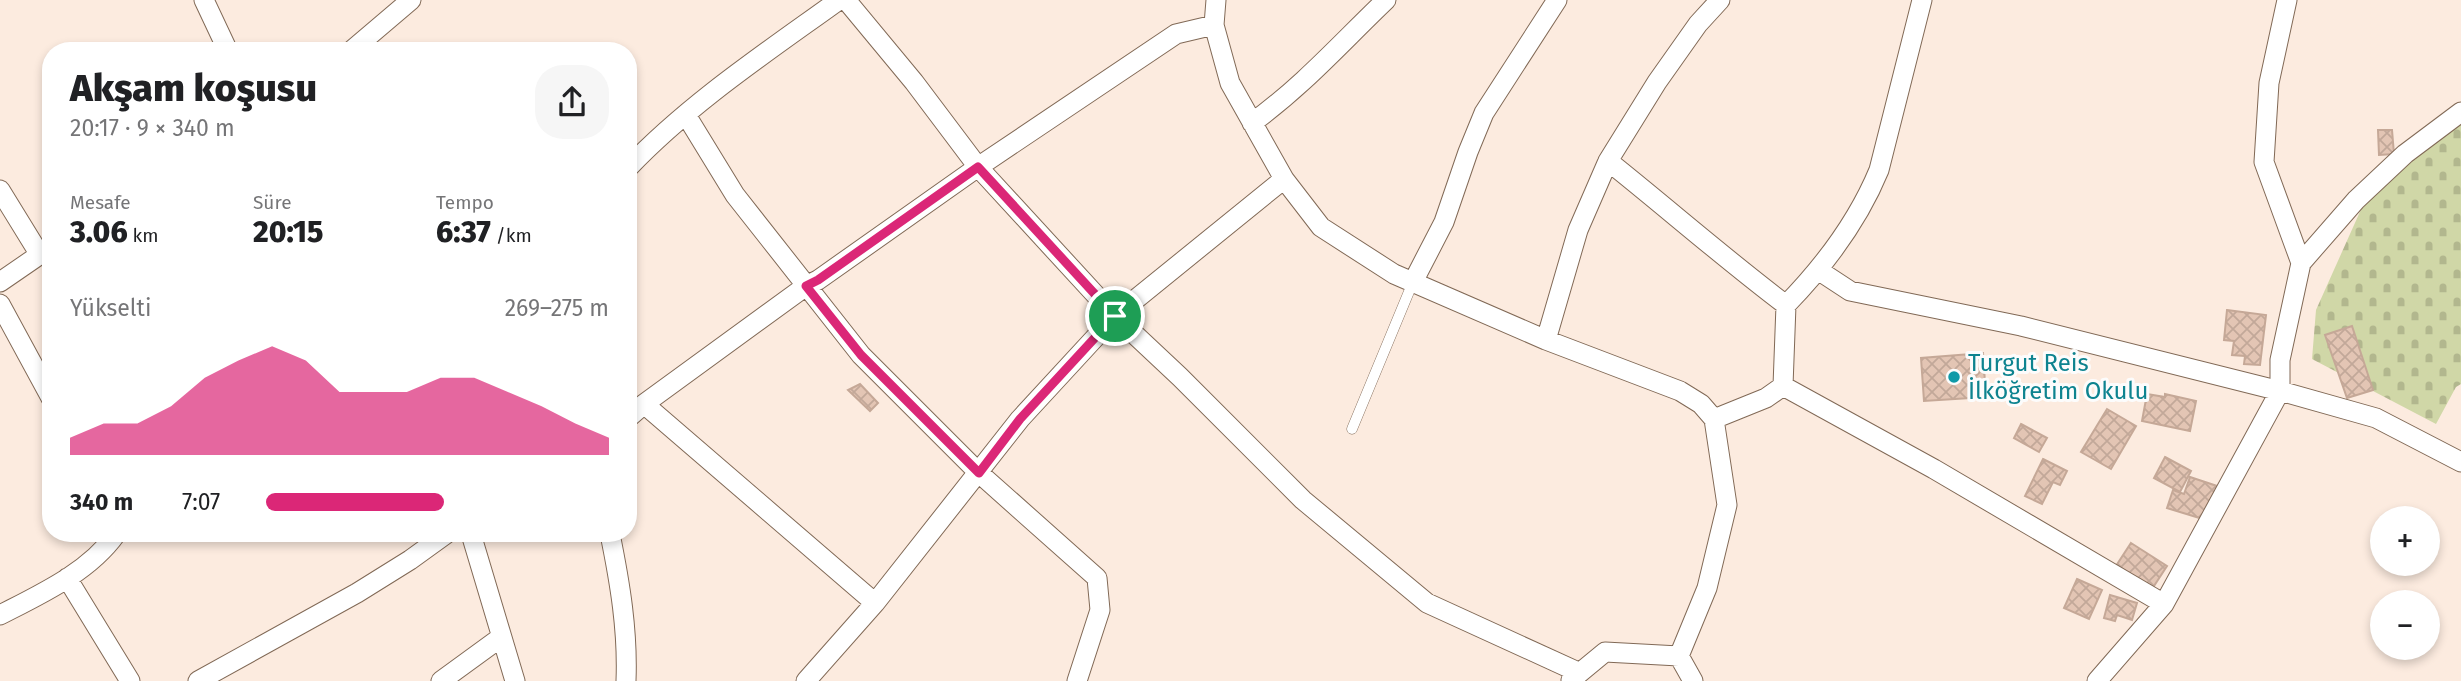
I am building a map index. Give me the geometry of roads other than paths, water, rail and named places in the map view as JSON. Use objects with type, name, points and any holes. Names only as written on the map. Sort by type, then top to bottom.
[{"type":"street","points":[[204,0],[224,42]]},
{"type":"street","points":[[362,42],[411,0]]},
{"type":"street","points":[[637,160],[686,115],[839,0]]},
{"type":"street","points":[[846,0],[914,82],[978,167],[1115,316],[1303,500],[1427,603],[1574,676],[1605,652],[1679,656]]},
{"type":"street","points":[[1216,0],[1214,25],[1230,83],[1284,179],[1321,227],[1394,274],[1546,340],[1679,391],[1701,404],[1714,419],[1727,505],[1707,588],[1679,656]]},
{"type":"street","points":[[1252,123],[1297,88],[1386,0]]},
{"type":"street","points":[[1413,282],[1444,222],[1484,113],[1557,0]]},
{"type":"street","points":[[1546,340],[1578,230],[1608,160],[1698,23],[1720,0]]},
{"type":"street","points":[[1783,386],[1786,305],[1818,270],[1865,202],[1879,170],[1922,0]]},
{"type":"street","points":[[2287,0],[2269,83],[2264,162],[2301,264]]},
{"type":"street","points":[[637,410],[806,286],[1176,34],[1214,25]]},
{"type":"street","points":[[2097,681],[2164,604],[2280,391],[2280,360],[2301,264],[2356,200],[2404,155],[2461,112]]},
{"type":"street","points":[[686,115],[735,195],[861,355],[979,473],[1097,578],[1100,610],[1077,681]]},
{"type":"street","points":[[1608,160],[1732,264],[1786,305]]},
{"type":"street","points":[[806,681],[875,603],[1020,419],[1115,316],[1284,179]]},
{"type":"street","points":[[0,190],[42,247]]},
{"type":"street","points":[[0,282],[42,253]]},
{"type":"street","points":[[1818,270],[1850,291],[2021,326],[2376,418],[2461,462]]},
{"type":"street","points":[[0,304],[42,381]]},
{"type":"street","points":[[1714,419],[1766,398],[1783,386]]},
{"type":"street","points":[[1783,386],[1934,469],[2164,604]]},
{"type":"street","points":[[644,404],[875,603]]},
{"type":"street","points":[[0,615],[67,578],[109,542]]},
{"type":"street","points":[[198,681],[357,593],[435,542]]},
{"type":"street","points":[[473,542],[515,681]]},
{"type":"street","points":[[612,542],[622,590],[626,681]]},
{"type":"street","points":[[67,578],[130,681]]},
{"type":"street","points":[[441,681],[500,638]]},
{"type":"street","points":[[1679,656],[1693,681]]},
{"type":"lane","points":[[1352,429],[1413,282]]},
{"type":"place","name":"Turgut Reis İlköğretim Okulu","points":[[1954,377]]}]
